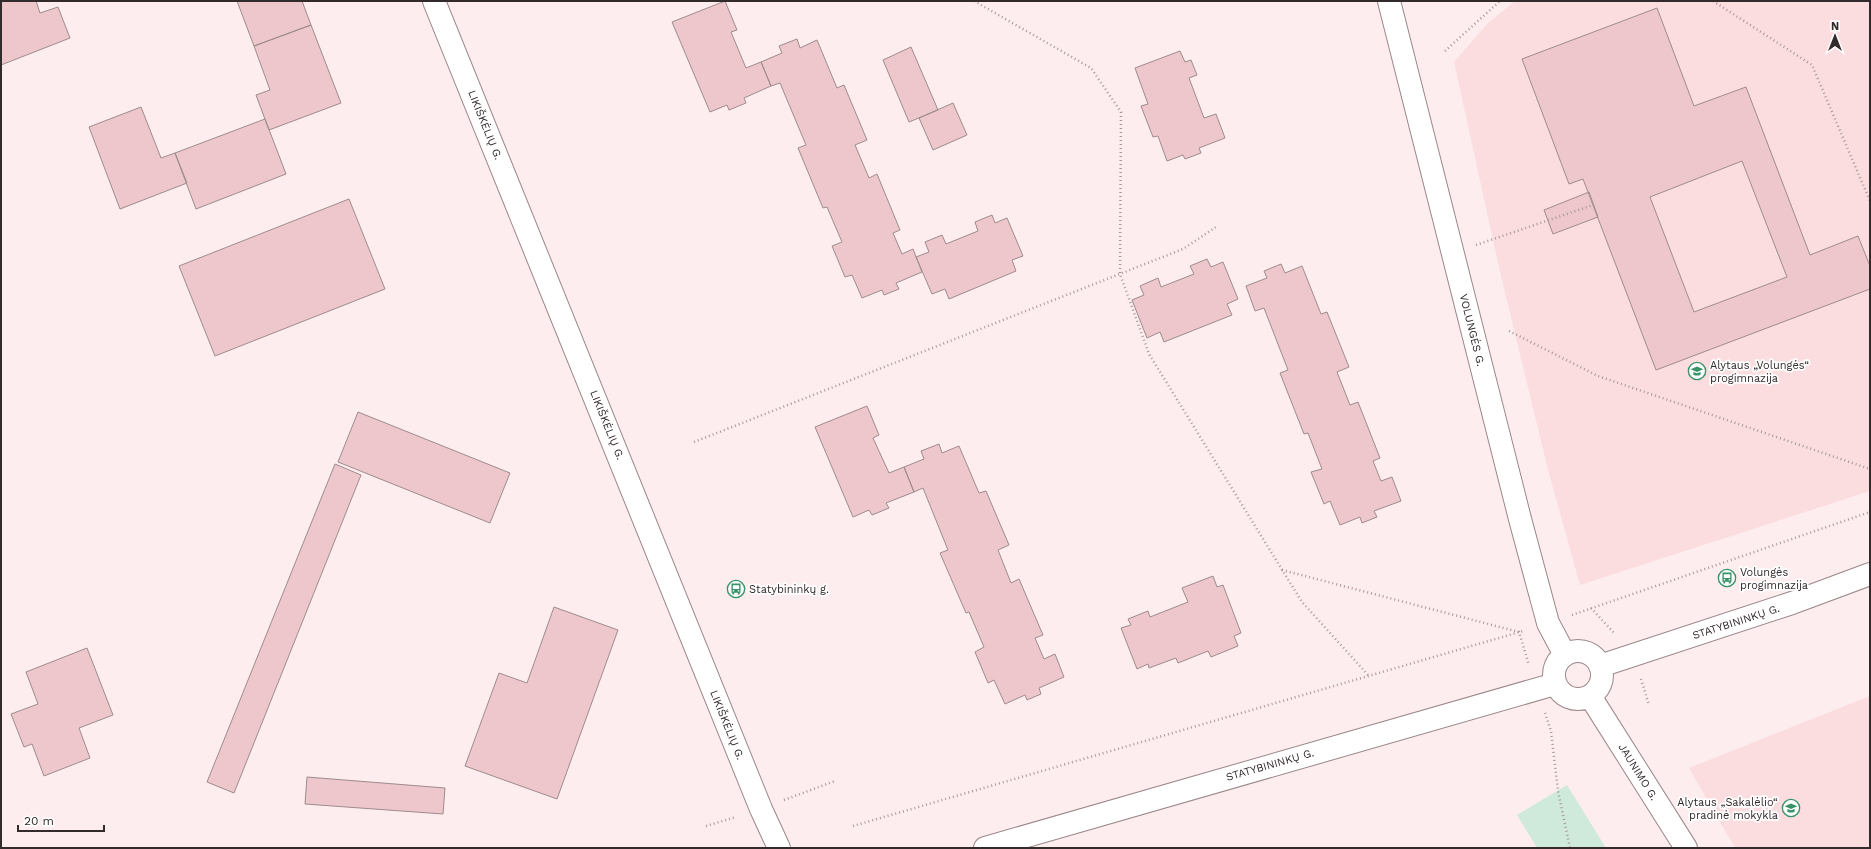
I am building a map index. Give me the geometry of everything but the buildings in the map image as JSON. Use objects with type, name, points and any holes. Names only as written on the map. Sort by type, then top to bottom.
[{"type":"street","name":"LIKIŠKĖLIŲ G.","points":[[434,1],[761,809],[779,848]]},
{"type":"street","name":"VOLUNGĖS G.","points":[[1389,1],[1520,519],[1548,623],[1565,655]]},
{"type":"street","name":"STATYBININKŲ G.","points":[[1600,666],[1792,603],[1870,574]]},
{"type":"street","points":[[1575,652],[1585,652],[1594,658],[1600,666],[1602,674],[1601,683],[1597,690],[1590,696],[1582,699],[1566,696],[1546,686],[1554,673],[1557,663],[1565,655],[1575,652]]},
{"type":"street","name":"STATYBININKŲ G.","points":[[985,848],[1546,686]]},
{"type":"street","name":"JAUNIMO G.","points":[[1590,696],[1686,848]]},
{"type":"path","points":[[974,1],[1091,68],[1121,112],[1120,274],[1150,354],[1302,602],[1370,676]]},
{"type":"path","points":[[1445,52],[1500,1]]},
{"type":"path","points":[[1714,1],[1812,65],[1870,200]]},
{"type":"path","points":[[1452,251],[1487,242],[1593,205]]},
{"type":"path","points":[[694,442],[1183,249],[1216,227]]},
{"type":"path","points":[[1509,331],[1598,376],[1870,469]]},
{"type":"path","points":[[853,826],[1519,632],[1870,512]]},
{"type":"path","points":[[1282,570],[1519,632],[1546,686],[1558,791],[1570,848]]},
{"type":"shaded area","name":"Alytaus „Volungės“ progimnazija","points":[[1515,1],[1870,1],[1870,491],[1580,585],[1548,470],[1500,272],[1454,62],[1488,23]]},
{"type":"shaded area","name":"Alytaus „Sakalėlio“ pradinė mokykla","points":[[1870,696],[1870,848],[1735,848],[1689,768]]},
{"type":"green space","points":[[1567,785],[1606,848],[1537,848],[1517,815]]},
{"type":"place","name":"Alytaus „Volungės“ progimnazija","points":[[1697,371]]},
{"type":"place","name":"Volungės progimnazija","points":[[1727,578]]},
{"type":"place","name":"Statybininkų g.","points":[[736,589]]},
{"type":"place","name":"Alytaus „Sakalėlio“ pradinė mokykla","points":[[1791,808]]}]
